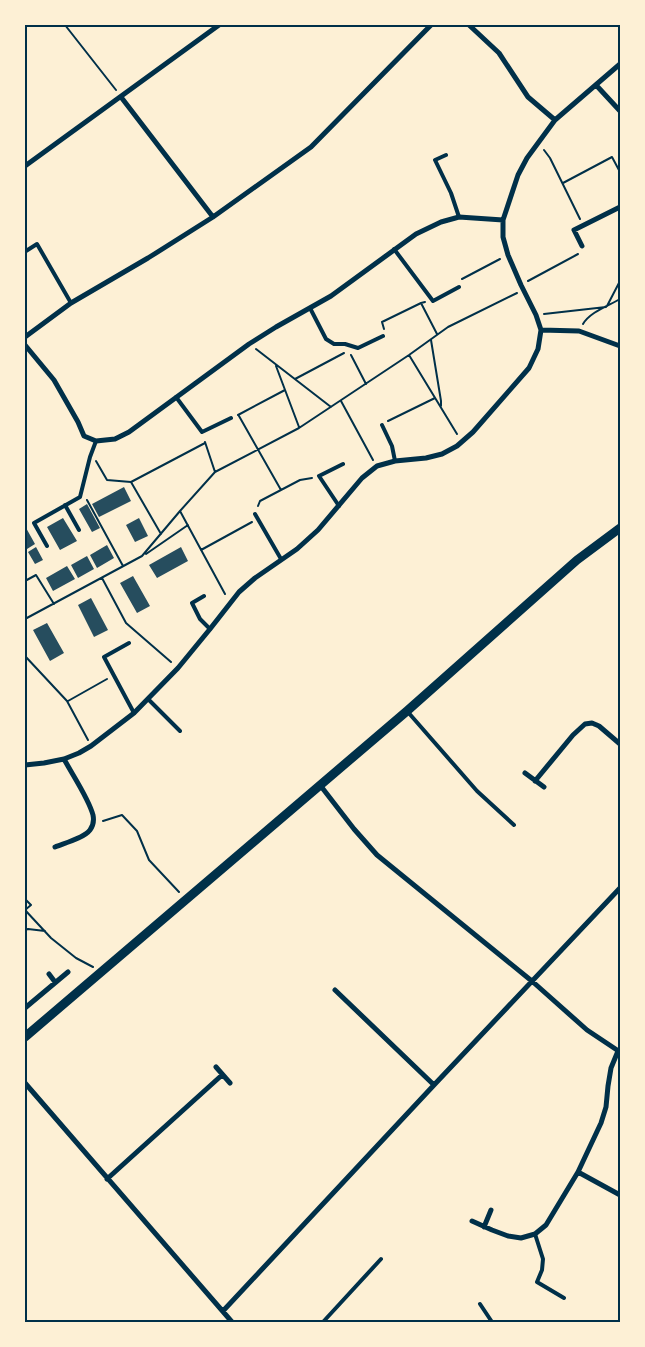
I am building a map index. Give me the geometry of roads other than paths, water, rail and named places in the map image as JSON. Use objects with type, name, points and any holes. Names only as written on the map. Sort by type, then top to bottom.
[{"type":"street","points":[[25,166],[219,25]]},
{"type":"street","points":[[25,337],[71,303],[213,217],[311,146],[431,25]]},
{"type":"street","points":[[469,25],[499,53],[528,97],[555,120]]},
{"type":"street","points":[[25,765],[64,759],[79,753],[134,713],[178,668],[240,592],[280,559],[297,549],[318,530],[362,478],[376,466],[395,461],[426,458],[442,454],[457,446],[472,432],[529,368],[538,350],[541,330],[536,314],[508,255],[503,237],[503,220],[518,175],[527,158],[555,120],[620,64]]},
{"type":"street","points":[[596,85],[620,111]]},
{"type":"street","points":[[121,97],[213,217]]},
{"type":"street","points":[[582,246],[574,230],[620,207]]},
{"type":"street","points":[[25,345],[54,380],[84,436],[96,441],[115,438],[129,432],[249,344],[331,296],[416,234],[441,222],[459,217],[503,220]]},
{"type":"street","points":[[541,330],[579,331],[620,346]]},
{"type":"street","points":[[25,1037],[407,711],[577,560],[620,528]]},
{"type":"street","points":[[535,781],[573,735],[585,724],[592,723],[599,726],[620,744]]},
{"type":"street","points":[[55,847],[84,835],[93,824],[93,816],[89,807],[64,759]]},
{"type":"street","points":[[525,773],[544,787]]},
{"type":"street","points":[[320,785],[377,855],[533,982],[587,1030],[619,1051],[611,1068],[602,1123],[578,1172],[546,1225],[535,1234],[521,1238],[508,1236],[472,1221]]},
{"type":"street","points":[[223,1311],[620,888]]},
{"type":"street","points":[[25,1008],[68,972]]},
{"type":"street","points":[[49,974],[55,982]]},
{"type":"street","points":[[335,990],[434,1085]]},
{"type":"street","points":[[216,1068],[230,1083]]},
{"type":"street","points":[[107,1179],[222,1075]]},
{"type":"street","points":[[25,1083],[232,1322]]},
{"type":"street","points":[[578,1172],[620,1195]]},
{"type":"street","points":[[484,1226],[491,1210]]},
{"type":"lane","points":[[446,155],[435,160],[451,193],[459,217]]},
{"type":"lane","points":[[26,251],[37,244],[71,303]]},
{"type":"lane","points":[[394,249],[433,301],[459,287]]},
{"type":"lane","points":[[310,308],[326,339],[334,344],[345,344],[358,348],[383,336]]},
{"type":"lane","points":[[176,397],[202,432],[230,418]]},
{"type":"lane","points":[[382,425],[392,446],[395,461]]},
{"type":"lane","points":[[47,546],[34,523],[80,497],[96,441]]},
{"type":"lane","points":[[338,506],[319,476],[343,464]]},
{"type":"lane","points":[[65,505],[79,530]]},
{"type":"lane","points":[[255,514],[280,559]]},
{"type":"lane","points":[[204,596],[192,604],[200,619],[210,629]]},
{"type":"lane","points":[[129,643],[104,657],[134,713]]},
{"type":"lane","points":[[148,699],[180,731]]},
{"type":"lane","points":[[407,711],[477,791],[514,825]]},
{"type":"lane","points":[[535,1234],[543,1259],[542,1270],[537,1282],[564,1298]]},
{"type":"lane","points":[[323,1322],[381,1259]]},
{"type":"lane","points":[[480,1304],[492,1322]]}]
